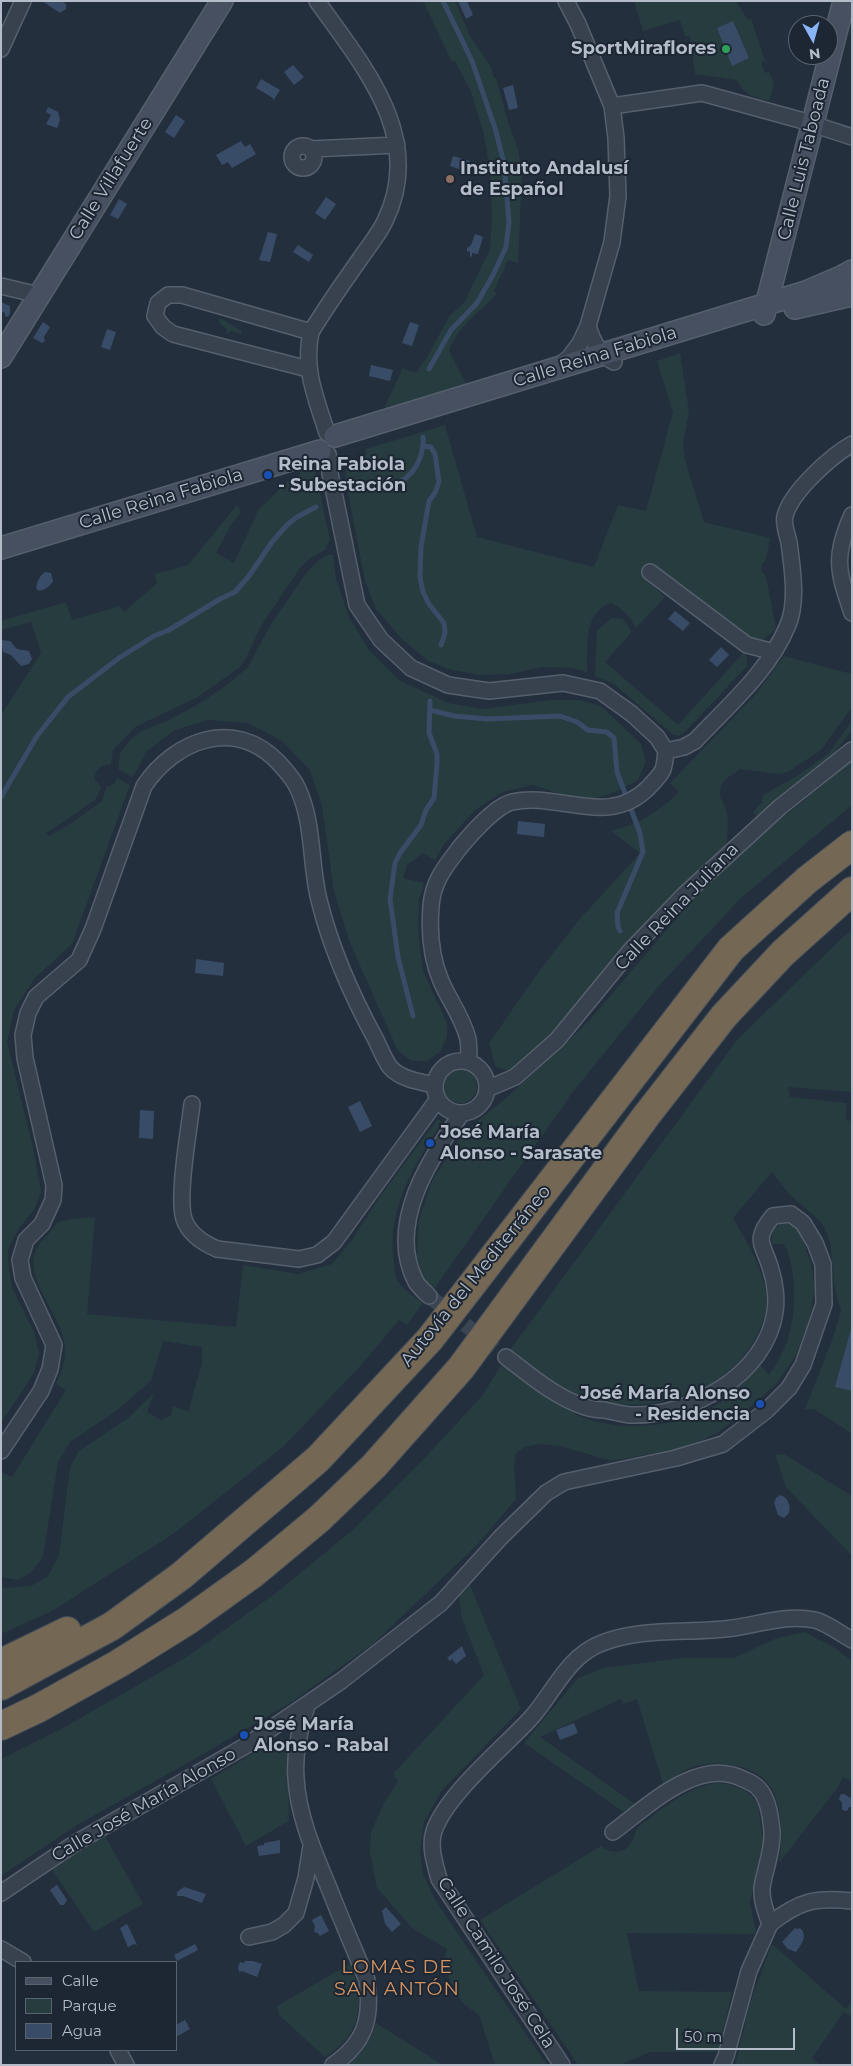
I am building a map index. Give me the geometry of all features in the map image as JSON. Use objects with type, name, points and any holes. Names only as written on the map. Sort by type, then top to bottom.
[{"type":"highway","name":"Autovía del Mediterráneo","points":[[1,1686],[112,1626],[181,1576],[318,1459],[430,1339],[731,949],[806,880],[852,845]]},
{"type":"highway","name":"Autovía del Mediterráneo","points":[[1,1726],[39,1708],[118,1664],[187,1621],[254,1573],[319,1519],[374,1466],[461,1368],[646,1116],[724,1016],[783,953],[852,891]]},
{"type":"highway","points":[[1,1663],[28,1652],[104,1612],[149,1598]]},
{"type":"street","name":"Calle Villafuerte","points":[[1,357],[222,1]]},
{"type":"street","points":[[317,1],[366,69],[387,109],[397,145],[398,184],[385,221],[311,332],[307,350],[308,369],[327,444],[330,473],[357,605],[381,640],[412,668],[448,685],[488,691],[563,683],[600,691],[632,714],[657,737],[666,751],[664,771],[644,792],[612,807],[593,808],[538,799],[510,803],[476,827],[440,874],[431,905],[431,946],[441,981],[468,1039],[469,1062]]},
{"type":"street","points":[[552,370],[569,358],[580,343],[588,326],[612,242],[618,196],[616,138],[612,106],[578,24],[566,1]]},
{"type":"street","name":"Calle Luis Taboada","points":[[765,310],[814,125],[844,1]]},
{"type":"street","points":[[1,49],[17,3]]},
{"type":"street","points":[[612,106],[702,93],[852,137]]},
{"type":"street","points":[[311,149],[397,145]]},
{"type":"street","name":"Calle Reina Fabiola","points":[[1,537],[327,444],[765,310],[852,271]]},
{"type":"street","points":[[1,286],[39,295]]},
{"type":"street","points":[[308,369],[173,334],[163,327],[155,316],[158,303],[168,295],[182,294],[311,332]]},
{"type":"street","name":"Calle Reina Fabiola","points":[[765,310],[852,295]]},
{"type":"street","points":[[588,326],[593,340],[608,358]]},
{"type":"street","name":"Calle Reina Fabiola","points":[[1,548],[552,370],[608,358]]},
{"type":"street","points":[[666,751],[684,747],[696,741],[762,669],[774,652],[789,624],[794,597],[785,516],[792,501],[805,485],[840,451],[852,444]]},
{"type":"street","points":[[852,516],[843,535],[838,564],[852,613]]},
{"type":"street","points":[[650,572],[746,645],[774,652]]},
{"type":"street","points":[[1,1451],[41,1391],[50,1369],[54,1345],[23,1278],[20,1260],[26,1240],[42,1224],[53,1200],[54,1185],[25,1058],[23,1035],[28,1013],[36,997],[79,960],[93,929],[144,786],[156,769],[179,750],[194,743],[208,739],[236,738],[268,752],[286,771],[298,788],[305,810],[319,900],[341,967],[366,1022],[390,1067],[436,1092],[448,1109],[462,1112],[469,1111],[481,1103],[487,1089],[483,1073],[477,1066],[469,1062],[462,1061],[448,1064],[438,1073],[436,1092],[334,1242],[317,1255],[299,1259],[217,1249],[206,1244],[192,1232],[184,1218],[182,1198],[192,1104]]},
{"type":"street","name":"Calle Reina Juliana","points":[[487,1089],[515,1077],[556,1040],[630,951],[684,895],[780,807],[852,750]]},
{"type":"street","points":[[429,1296],[416,1283],[407,1258],[408,1220],[424,1172],[462,1112]]},
{"type":"street","name":"Calle José María Alonso","points":[[1,1893],[78,1842],[248,1745],[341,1682],[441,1602],[501,1537],[546,1493],[564,1482],[676,1458],[723,1444],[767,1410],[789,1388],[804,1365],[824,1304],[823,1264],[815,1243],[803,1223],[791,1214],[773,1216],[763,1228],[760,1245],[771,1270],[774,1287],[775,1311],[769,1334],[750,1365],[720,1390],[672,1410],[630,1415],[586,1408],[550,1390],[506,1357]]},
{"type":"street","name":"Calle Camilo José Cela","points":[[562,2065],[439,1879],[433,1853],[434,1832],[448,1806],[532,1716],[567,1669],[582,1655],[601,1643],[633,1636],[733,1628],[779,1618],[817,1620],[852,1640]]},
{"type":"street","points":[[307,1706],[298,1739],[295,1776],[302,1815],[311,1846],[367,1980],[370,1998],[369,2015],[363,2033],[350,2050],[332,2065]]},
{"type":"street","points":[[613,1832],[681,1783],[699,1775],[716,1772],[739,1777],[750,1783],[760,1789],[766,1803],[772,1831],[772,1848],[762,1889],[764,1908],[770,1924]]},
{"type":"street","points":[[250,1937],[272,1932],[284,1925],[296,1913],[306,1878],[311,1846]]},
{"type":"street","points":[[722,2065],[726,2056],[740,1997],[749,1971],[770,1924],[799,1904],[827,1898],[852,1901]]},
{"type":"street","points":[[1,1949],[21,1961]]},
{"type":"street","points":[[119,2051],[126,2065]]},
{"type":"green space","points":[[423,1],[455,1],[470,36],[490,65],[494,78],[496,78],[518,149],[522,173],[518,263],[508,260],[494,291],[497,294],[457,334],[449,351],[466,384],[386,409],[385,406],[403,368],[416,373],[426,359],[450,315],[464,303],[490,249],[492,216],[490,170],[484,135],[471,92],[455,61],[452,62]]},
{"type":"green space","name":"SportMiraflores","points":[[634,1],[736,1],[748,20],[751,18],[765,61],[761,62],[765,73],[769,72],[774,83],[769,101],[747,93],[737,80],[695,74],[690,36],[685,36],[680,20],[643,31]]},
{"type":"green space","points":[[219,319],[242,331],[241,334],[231,331],[226,335],[227,329],[219,323]]},
{"type":"green space","points":[[680,353],[689,411],[683,445],[685,460],[704,522],[770,538],[766,560],[762,564],[761,571],[766,576],[776,629],[763,640],[746,636],[649,565],[643,577],[665,597],[636,628],[626,613],[611,603],[602,608],[595,615],[588,632],[587,672],[572,668],[541,667],[511,674],[480,675],[452,670],[428,661],[402,639],[376,609],[365,581],[345,479],[347,464],[366,454],[366,449],[445,425],[477,537],[594,567],[618,505],[646,511],[673,412],[657,361]]},
{"type":"green space","points":[[310,468],[315,470],[330,539],[325,550],[309,559],[300,568],[261,626],[240,667],[198,697],[135,727],[113,750],[111,764],[102,766],[97,772],[94,778],[101,787],[96,799],[46,833],[49,836],[70,824],[102,801],[107,786],[114,784],[117,778],[130,785],[72,944],[35,978],[14,1010],[7,1042],[33,1147],[41,1192],[34,1210],[19,1228],[8,1249],[9,1269],[12,1287],[34,1332],[39,1353],[34,1373],[1,1423],[1,715],[41,653],[31,622],[1,630],[1,621],[66,602],[72,620],[120,606],[124,612],[157,583],[155,574],[188,565],[237,505],[241,512],[231,525],[216,553],[234,563],[259,509],[288,481],[300,475],[300,470]]},
{"type":"green space","points":[[333,555],[336,579],[349,617],[369,650],[399,680],[448,703],[483,709],[550,700],[578,700],[601,706],[641,744],[646,761],[638,780],[618,791],[593,799],[564,795],[533,785],[503,792],[475,810],[445,843],[435,860],[423,853],[407,865],[403,878],[424,883],[419,900],[418,930],[423,971],[447,1023],[447,1037],[440,1052],[427,1061],[412,1061],[398,1051],[350,943],[334,892],[322,806],[310,770],[282,741],[248,723],[208,720],[175,730],[147,751],[133,777],[118,769],[120,753],[131,739],[142,731],[171,719],[202,702],[248,667],[271,624],[307,572],[320,559]]},
{"type":"green space","points":[[612,618],[623,619],[632,632],[605,662],[678,725],[744,652],[747,658],[747,666],[684,733],[678,736],[672,734],[614,684],[595,676],[597,630]]},
{"type":"green space","points":[[784,656],[852,674],[852,707],[821,750],[788,772],[779,774],[740,769],[726,779],[720,788],[720,792],[727,814],[727,843],[669,901],[563,1024],[509,1071],[495,1066],[489,1043],[540,970],[578,921],[640,853],[611,831],[630,825],[648,816],[664,806],[679,792],[670,783],[755,695]]},
{"type":"green space","points":[[852,721],[852,730],[832,756],[756,816],[753,812],[762,802],[763,795],[800,774],[829,753]]},
{"type":"green space","points":[[852,757],[852,805],[741,898],[657,988],[572,1093],[434,1289],[424,1282],[417,1257],[419,1219],[433,1179],[463,1133],[506,1098],[587,1023],[695,897],[753,842],[830,779]]},
{"type":"green space","points":[[852,931],[852,1092],[788,1087],[790,1097],[847,1103],[846,1120],[852,1121],[852,1434],[814,1409],[805,1409],[834,1335],[841,1311],[835,1289],[830,1242],[822,1223],[788,1193],[772,1172],[733,1218],[753,1254],[761,1274],[766,1294],[766,1307],[762,1324],[754,1341],[741,1359],[724,1375],[705,1387],[684,1396],[662,1402],[639,1405],[616,1404],[594,1401],[572,1392],[550,1379],[510,1350],[737,1040],[843,937]]},
{"type":"green space","points":[[460,1069],[467,1070],[472,1074],[476,1079],[476,1093],[472,1098],[467,1102],[460,1103],[453,1102],[448,1098],[444,1093],[443,1086],[444,1079],[448,1074],[453,1070]]},
{"type":"green space","points":[[437,1120],[440,1120],[441,1123],[404,1189],[394,1224],[393,1242],[396,1278],[405,1290],[423,1303],[407,1325],[399,1320],[364,1362],[283,1447],[173,1534],[52,1611],[1,1634],[1,1586],[5,1588],[31,1586],[48,1576],[59,1555],[70,1467],[79,1451],[128,1418],[154,1393],[147,1412],[161,1420],[171,1415],[173,1406],[188,1411],[202,1364],[202,1347],[163,1341],[151,1381],[116,1411],[70,1442],[58,1462],[43,1557],[31,1573],[17,1580],[1,1577],[1,1472],[12,1477],[66,1390],[56,1384],[64,1363],[64,1340],[60,1327],[40,1288],[33,1262],[36,1250],[57,1223],[95,1217],[87,1314],[236,1327],[243,1265],[298,1274],[332,1264],[352,1240],[381,1195]]},
{"type":"green space","points":[[786,1223],[793,1225],[800,1232],[811,1263],[815,1288],[810,1317],[796,1355],[777,1383],[746,1411],[717,1433],[687,1447],[612,1461],[560,1446],[539,1444],[525,1447],[516,1453],[514,1465],[516,1499],[479,1543],[374,1643],[290,1703],[77,1825],[1,1876],[1,1759],[65,1727],[188,1656],[276,1593],[355,1528],[423,1460],[482,1396],[502,1364],[538,1391],[578,1415],[605,1424],[620,1426],[666,1423],[694,1416],[722,1401],[738,1388],[760,1365],[769,1375],[786,1343],[793,1315],[794,1285],[789,1256],[784,1244],[772,1244],[774,1230]]},
{"type":"green space","points":[[784,1454],[852,1496],[852,1556],[786,1487],[775,1455]]},
{"type":"green space","points":[[470,1585],[521,1709],[442,1790],[424,1822],[420,1852],[423,1874],[435,1900],[547,2065],[495,2065],[479,2015],[464,2004],[452,1988],[444,1961],[447,1949],[412,1928],[377,1888],[370,1852],[371,1832],[384,1803],[398,1781],[393,1774],[484,1675],[462,1619],[459,1596]]},
{"type":"green space","points":[[805,1632],[835,1648],[852,1661],[852,1782],[843,1777],[838,1787],[779,1863],[781,1846],[780,1817],[776,1799],[767,1782],[748,1769],[724,1764],[711,1764],[690,1768],[663,1784],[637,1699],[624,1704],[621,1699],[540,1737],[635,1804],[624,1812],[524,1743],[578,1678],[603,1668],[681,1658],[734,1658],[777,1638]]},
{"type":"green space","points":[[282,1738],[287,1746],[289,1821],[246,1846],[211,1779],[273,1741]]},
{"type":"green space","points":[[717,1783],[728,1784],[744,1790],[752,1796],[758,1805],[763,1841],[750,1903],[756,1932],[754,1934],[627,1933],[639,1991],[732,1992],[718,2052],[650,2052],[620,2065],[578,2065],[480,1920],[601,1846],[618,1852],[626,1849],[632,1842],[638,1827],[666,1806],[695,1789]]},
{"type":"green space","points":[[105,1836],[143,1904],[94,1932],[51,1868]]},
{"type":"green space","points":[[772,1944],[846,2009],[852,2001],[852,2017],[844,2012],[812,2058],[820,2065],[735,2065],[750,2003]]},
{"type":"green space","points":[[350,1964],[358,1992],[357,2016],[347,2038],[325,2057],[279,2015],[277,2006]]},
{"type":"green space","points":[[376,2023],[443,2065],[347,2065],[365,2046]]},
{"type":"water","points":[[42,1],[62,1],[66,4],[66,9],[60,13]]},
{"type":"water","points":[[458,1],[467,1],[473,15],[466,19]]},
{"type":"water","points":[[733,21],[749,58],[732,66],[717,28]]},
{"type":"water","points":[[293,65],[304,77],[294,85],[284,72]]},
{"type":"water","points":[[261,79],[280,90],[273,101],[273,98],[256,88]]},
{"type":"water","points":[[513,85],[518,108],[509,110],[503,88]]},
{"type":"water","points":[[48,107],[58,112],[60,120],[57,128],[46,124],[51,115],[46,112]]},
{"type":"water","points":[[176,115],[185,121],[174,138],[165,132]]},
{"type":"water","points":[[241,141],[245,147],[250,144],[256,154],[232,168],[228,162],[222,165],[216,155]]},
{"type":"water","points":[[453,156],[470,161],[467,172],[450,166]]},
{"type":"water","points":[[326,197],[336,204],[325,220],[315,213]]},
{"type":"water","points":[[119,199],[127,204],[118,219],[110,215]]},
{"type":"water","points":[[268,232],[277,234],[270,262],[259,260]]},
{"type":"water","points":[[475,234],[483,237],[478,254],[472,253],[470,257],[470,252],[467,251],[467,248],[471,245]]},
{"type":"water","points":[[298,245],[313,255],[309,262],[293,252]]},
{"type":"water","points":[[1,302],[10,306],[8,317],[1,311]]},
{"type":"water","points":[[43,322],[50,327],[44,337],[45,341],[42,343],[33,338]]},
{"type":"water","points":[[410,322],[419,325],[412,346],[402,343]]},
{"type":"water","points":[[107,329],[116,332],[110,350],[101,347]]},
{"type":"water","points":[[371,365],[393,370],[390,381],[369,376]]},
{"type":"water","points":[[45,572],[51,573],[53,581],[48,587],[37,590],[38,580]]},
{"type":"water","points":[[675,611],[690,623],[683,631],[668,619]]},
{"type":"water","points":[[1,640],[10,641],[17,649],[29,651],[32,659],[29,664],[21,666],[11,655],[3,652]]},
{"type":"water","points":[[721,647],[729,655],[717,667],[709,660]]},
{"type":"water","points":[[518,821],[545,824],[544,837],[517,834]]},
{"type":"water","points":[[196,959],[224,963],[223,976],[195,973]]},
{"type":"water","points":[[360,1101],[372,1126],[360,1132],[348,1107]]},
{"type":"water","points":[[140,1110],[154,1111],[153,1139],[139,1138]]},
{"type":"water","points":[[852,1329],[852,1391],[835,1387]]},
{"type":"water","points":[[780,1495],[787,1500],[790,1510],[784,1518],[778,1515],[774,1503]]},
{"type":"water","points":[[462,1646],[466,1656],[456,1664],[452,1659],[450,1661],[447,1658]]},
{"type":"water","points":[[574,1723],[578,1733],[560,1740],[556,1730]]},
{"type":"water","points":[[841,1794],[852,1799],[852,1807],[849,1807],[847,1811],[842,1810],[842,1803],[839,1799]]},
{"type":"water","points":[[280,1840],[280,1853],[259,1856],[257,1846]]},
{"type":"water","points":[[57,1885],[67,1900],[64,1905],[60,1905],[50,1890]]},
{"type":"water","points":[[184,1887],[206,1894],[202,1903],[183,1896],[177,1896],[177,1892]]},
{"type":"water","points":[[386,1907],[401,1924],[392,1932],[385,1924],[382,1911]]},
{"type":"water","points":[[321,1915],[329,1931],[320,1936],[314,1932],[315,1926],[312,1920]]},
{"type":"water","points":[[127,1924],[137,1945],[134,1944],[128,1947],[120,1928]]},
{"type":"water","points":[[795,1928],[800,1928],[804,1934],[802,1943],[796,1952],[788,1949],[782,1942]]},
{"type":"water","points":[[195,1944],[198,1950],[177,1961],[174,1955]]},
{"type":"water","points":[[245,1961],[262,1964],[257,1977],[242,1971],[239,1972],[240,1962],[244,1963]]},
{"type":"water","points":[[185,2020],[190,2029],[178,2036],[178,2024]]},
{"type":"waterway","points":[[429,369],[451,330],[477,303],[493,275],[506,247],[509,222],[504,163],[495,128],[472,61],[443,1]]},
{"type":"waterway","points":[[357,489],[389,486],[407,477],[416,466],[422,452],[423,437]]},
{"type":"waterway","points":[[423,446],[431,447],[435,454],[439,482],[435,493],[429,501],[421,547],[420,577],[423,592],[429,604],[444,623],[445,633],[441,645]]},
{"type":"waterway","points":[[1,797],[37,736],[68,697],[119,658],[154,636],[169,630],[235,592],[287,525],[297,517],[316,507]]},
{"type":"waterway","points":[[413,1016],[398,957],[390,899],[395,863],[400,853],[421,825],[426,810],[434,798],[437,754],[429,733],[430,701]]},
{"type":"waterway","points":[[430,710],[454,716],[488,719],[560,716],[577,722],[588,730],[607,732],[614,738],[617,772],[640,833],[643,852],[617,913],[620,931]]},
{"type":"tunnel","points":[[429,1296],[506,1357]]},
{"type":"place","name":"SportMiraflores","points":[[726,49]]},
{"type":"place","name":"Instituto Andalusí de Español","points":[[450,179]]},
{"type":"place","name":"Reina Fabiola - Subestación","points":[[268,475]]},
{"type":"place","name":"José María Alonso - Sarasate","points":[[430,1143]]},
{"type":"place","name":"José María Alonso - Residencia","points":[[760,1404]]},
{"type":"place","name":"José María Alonso - Rabal","points":[[244,1735]]},
{"type":"district","name":"LOMAS DE SAN ANTÓN","points":[[397,1978]]}]
